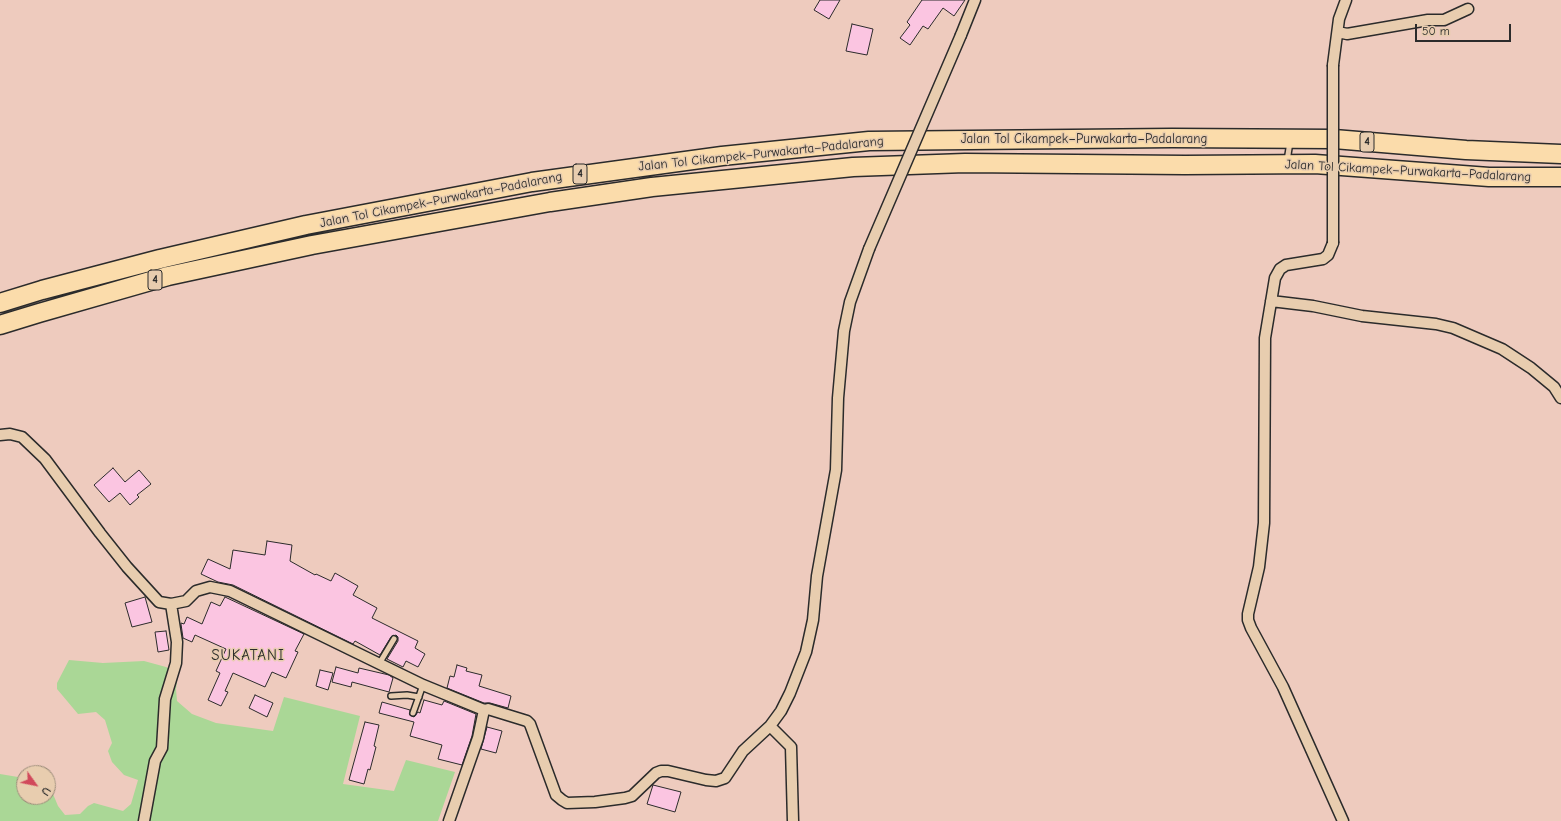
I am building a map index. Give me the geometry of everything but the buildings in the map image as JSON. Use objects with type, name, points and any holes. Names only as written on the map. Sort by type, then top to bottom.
[{"type":"highway","name":"Jalan Tol Cikampek–Purwakarta–Padalarang","points":[[0,303],[42,290],[160,259],[306,225],[532,182],[722,156],[869,141],[1172,138],[1334,139],[1466,150],[1561,154]]},
{"type":"highway","name":"Jalan Tol Cikampek–Purwakarta–Padalarang","points":[[0,325],[168,276],[297,248],[550,202],[652,186],[860,166],[966,163],[1184,165],[1316,164],[1489,177],[1561,177]]},
{"type":"street","points":[[0,435],[17,435],[22,437],[45,459],[100,533],[159,602],[171,604],[186,601],[196,591],[203,589],[210,588],[230,591],[423,685],[484,710],[488,709],[515,716],[526,721],[530,724],[556,795],[567,803],[595,802],[632,796],[656,773],[661,771],[668,771],[706,780],[721,780],[730,772],[743,751],[770,726],[781,711],[800,670],[806,652],[813,620],[817,576],[836,470],[838,398],[844,331],[850,302],[869,249],[976,0]]},
{"type":"street","points":[[1343,821],[1283,687],[1248,620],[1248,614],[1259,567],[1264,523],[1266,338],[1271,301],[1275,278],[1280,269],[1286,265],[1323,259],[1328,256],[1333,243],[1333,64],[1339,19],[1346,0]]},
{"type":"street","points":[[1338,32],[1347,34],[1428,20],[1444,20],[1468,9]]},
{"type":"street","points":[[1271,301],[1313,306],[1362,316],[1436,324],[1453,328],[1502,349],[1526,364],[1554,387],[1561,398]]},
{"type":"street","points":[[144,821],[154,761],[162,748],[165,699],[176,663],[177,642],[171,604]]},
{"type":"street","points":[[449,821],[478,738],[484,710]]},
{"type":"street","points":[[770,726],[791,747],[793,821]]},
{"type":"lane","points":[[1286,164],[1290,139]]},
{"type":"lane","points":[[379,664],[394,639]]},
{"type":"lane","points":[[413,713],[423,685]]},
{"type":"lane","points":[[391,696],[407,695],[419,697]]},
{"type":"green space","points":[[69,660],[103,663],[144,661],[166,667],[178,674],[176,689],[177,701],[192,714],[216,723],[273,731],[284,697],[360,716],[343,784],[394,791],[406,760],[455,772],[438,821],[0,821],[0,774],[16,777],[16,805],[56,805],[56,801],[65,815],[80,814],[88,806],[94,803],[123,811],[131,804],[138,780],[124,775],[112,762],[108,751],[112,743],[105,720],[96,712],[78,714],[57,689],[57,683]]},
{"type":"district","name":"SUKATANI","points":[[248,656]]}]
